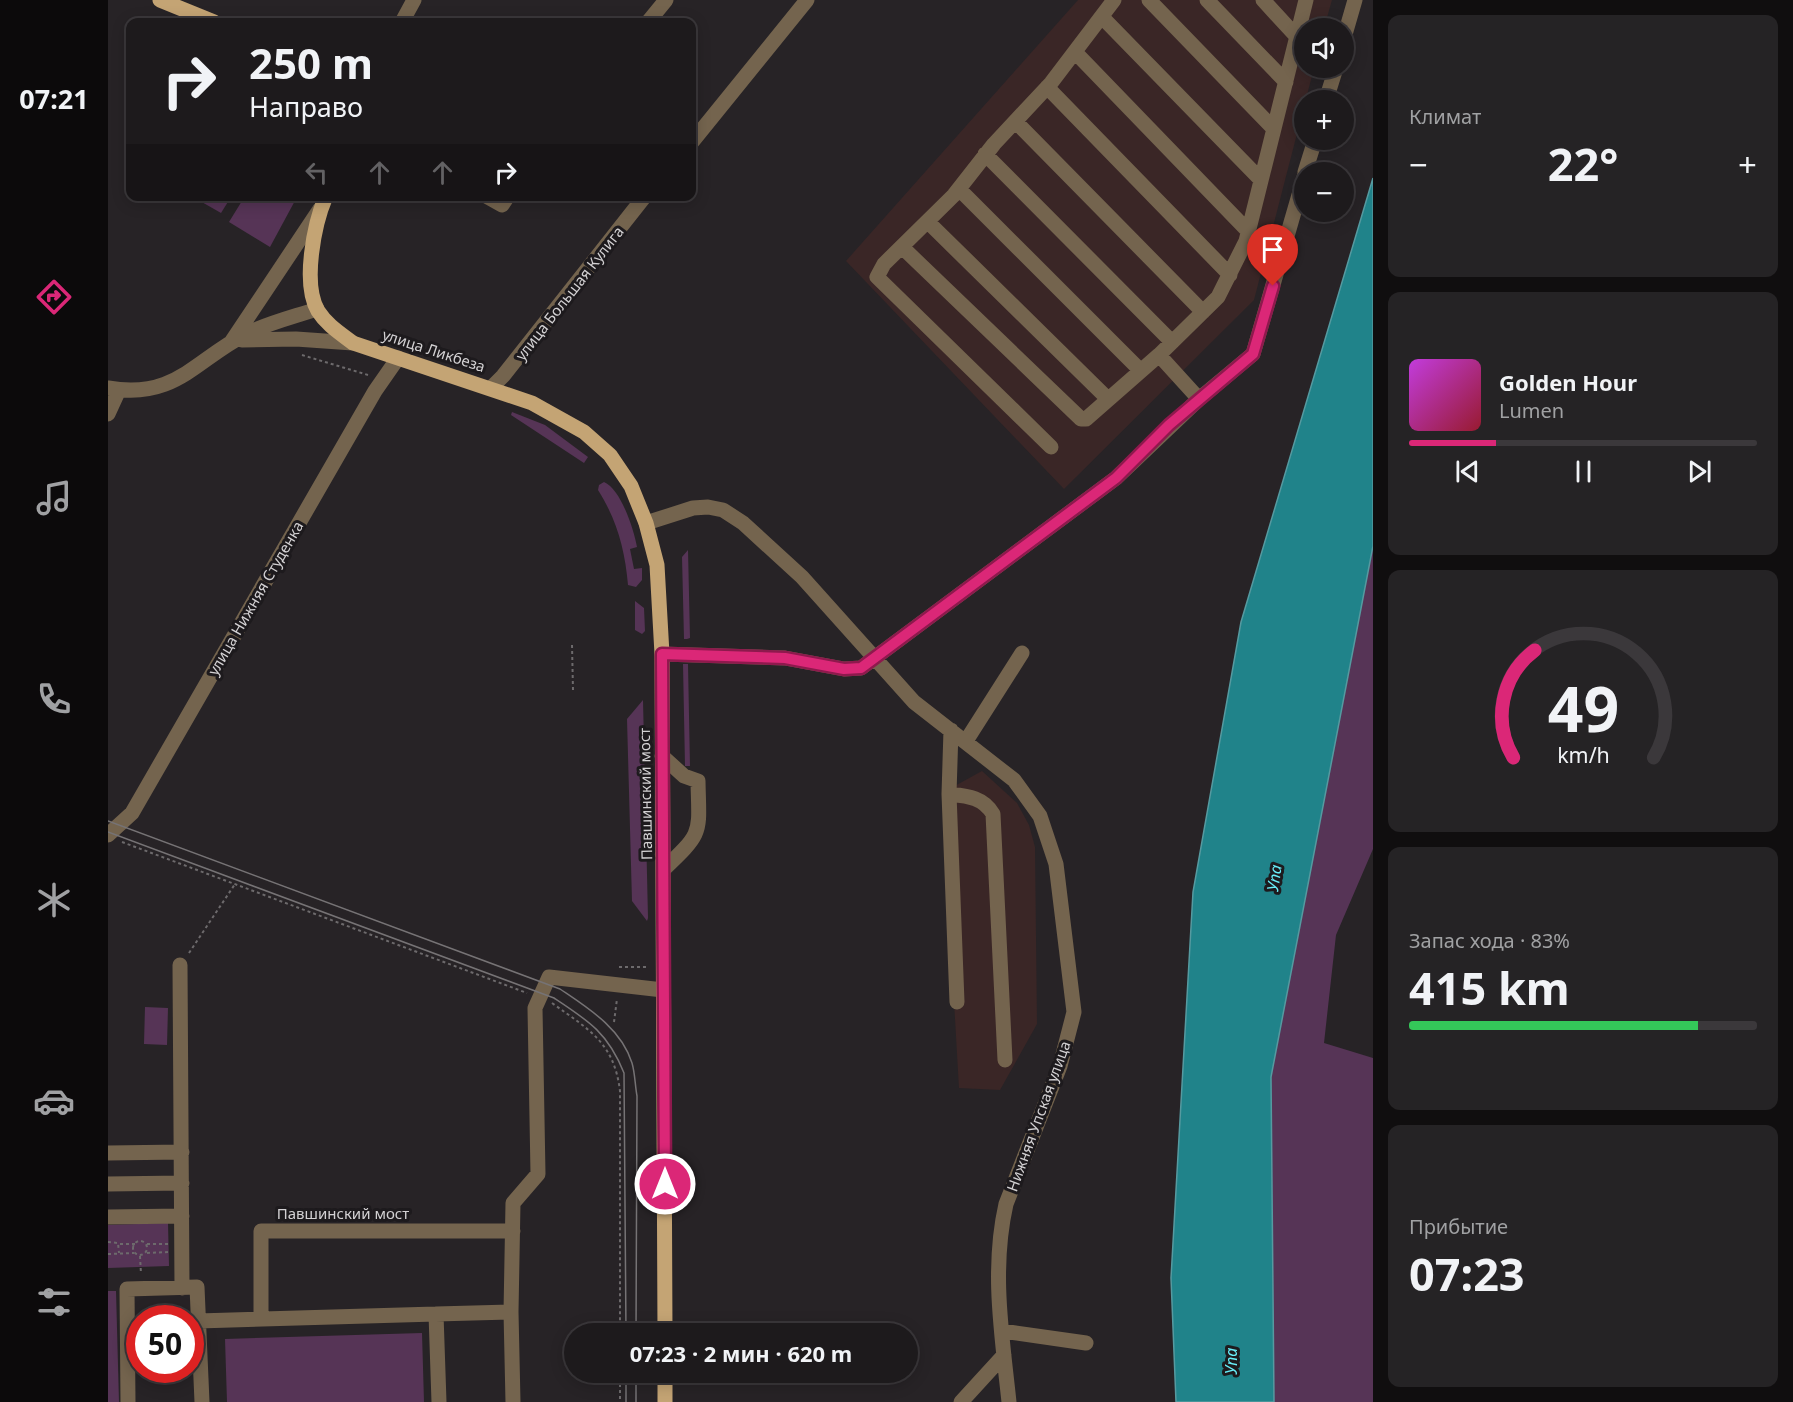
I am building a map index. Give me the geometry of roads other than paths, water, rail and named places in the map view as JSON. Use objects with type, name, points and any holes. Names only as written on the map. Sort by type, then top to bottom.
[{"type":"main road","points":[[160,0],[204,18]]},
{"type":"main road","points":[[317,309],[310,266],[325,201]]},
{"type":"main road","name":"улица Ликбеза","points":[[317,309],[328,324],[353,343],[532,403],[584,432],[610,455],[631,486],[646,523],[657,565],[660,598]]},
{"type":"main road","name":"Павшинский мост","points":[[660,598],[664,868],[665,1323]]},
{"type":"main road","points":[[665,1383],[665,1402]]},
{"type":"street","points":[[404,18],[414,0]]},
{"type":"street","points":[[696,137],[807,0]]},
{"type":"street","points":[[1051,447],[877,277],[884,264],[959,189],[986,154],[1047,87],[1114,0]]},
{"type":"street","points":[[1149,0],[1273,128]]},
{"type":"street","points":[[1207,0],[1286,82]]},
{"type":"street","points":[[1263,0],[1294,34]]},
{"type":"street","points":[[1302,18],[1306,0]]},
{"type":"street","points":[[1350,18],[1355,0]]},
{"type":"street","points":[[650,18],[660,2]]},
{"type":"street","points":[[1102,17],[1261,180]]},
{"type":"street","points":[[902,247],[1081,419],[1086,419],[1159,355],[1218,297],[1246,241],[1294,49]]},
{"type":"street","points":[[1075,52],[1248,231]]},
{"type":"street","points":[[1047,87],[1230,275]]},
{"type":"street","points":[[1016,122],[1203,312]]},
{"type":"street","points":[[986,154],[1172,342]]},
{"type":"street","points":[[959,189],[1140,370]]},
{"type":"street","points":[[230,343],[324,201]]},
{"type":"street","name":"улица Большая Кулига","points":[[491,388],[503,376],[641,201]]},
{"type":"street","points":[[662,654],[785,658],[844,669],[861,668],[874,659],[1116,478],[1199,399],[1253,354],[1294,211]]},
{"type":"street","points":[[928,222],[1108,399]]},
{"type":"street","points":[[108,414],[114,389],[148,389],[170,384],[199,367],[230,343],[259,328],[317,309]]},
{"type":"street","points":[[230,343],[277,339],[353,343]]},
{"type":"street","points":[[1159,355],[1199,399]]},
{"type":"street","name":"улица Нижняя Cтуденкa","points":[[113,838],[132,813],[369,401],[398,358]]},
{"type":"street","name":"Нижняя Упская улица","points":[[646,523],[693,508],[708,507],[723,510],[743,523],[802,577],[914,702],[1014,780],[1040,816],[1056,864],[1074,1012],[1060,1066],[1006,1204],[1002,1224],[997,1289],[1010,1402]]},
{"type":"street","points":[[966,741],[1022,653]]},
{"type":"street","points":[[951,730],[949,794],[957,1002]]},
{"type":"street","points":[[663,756],[684,776],[698,781],[696,837],[664,868]]},
{"type":"street","points":[[949,794],[972,797],[986,805],[993,814],[1005,1060]]},
{"type":"street","points":[[180,965],[182,1288]]},
{"type":"street","points":[[513,1402],[511,1312],[513,1203],[538,1174],[536,1008],[539,998],[549,978],[663,990]]},
{"type":"street","points":[[108,1153],[182,1152]]},
{"type":"street","points":[[108,1184],[182,1183]]},
{"type":"street","points":[[108,1217],[182,1216]]},
{"type":"street","name":"Павшинский мост","points":[[261,1319],[261,1231],[513,1231]]},
{"type":"street","points":[[128,1402],[127,1289],[197,1287],[198,1305]]},
{"type":"street","points":[[204,1321],[511,1312]]},
{"type":"street","points":[[436,1314],[439,1402]]},
{"type":"street","points":[[1002,1331],[1086,1343]]},
{"type":"street","points":[[962,1402],[1004,1355]]},
{"type":"street","points":[[201,1383],[202,1402]]},
{"type":"water","name":"Упа","points":[[1373,178],[1373,546],[1271,1077],[1274,1402],[1176,1402],[1171,1278],[1193,892],[1241,622]]},
{"type":"tram line","points":[[108,821],[560,989],[612,1029],[627,1051],[633,1067],[637,1096],[636,1323]]},
{"type":"tram line","points":[[108,832],[554,998],[596,1029],[611,1048],[624,1073],[626,1323]]},
{"type":"tram line","points":[[626,1383],[626,1402]]},
{"type":"tram line","points":[[636,1383],[636,1402]]}]
